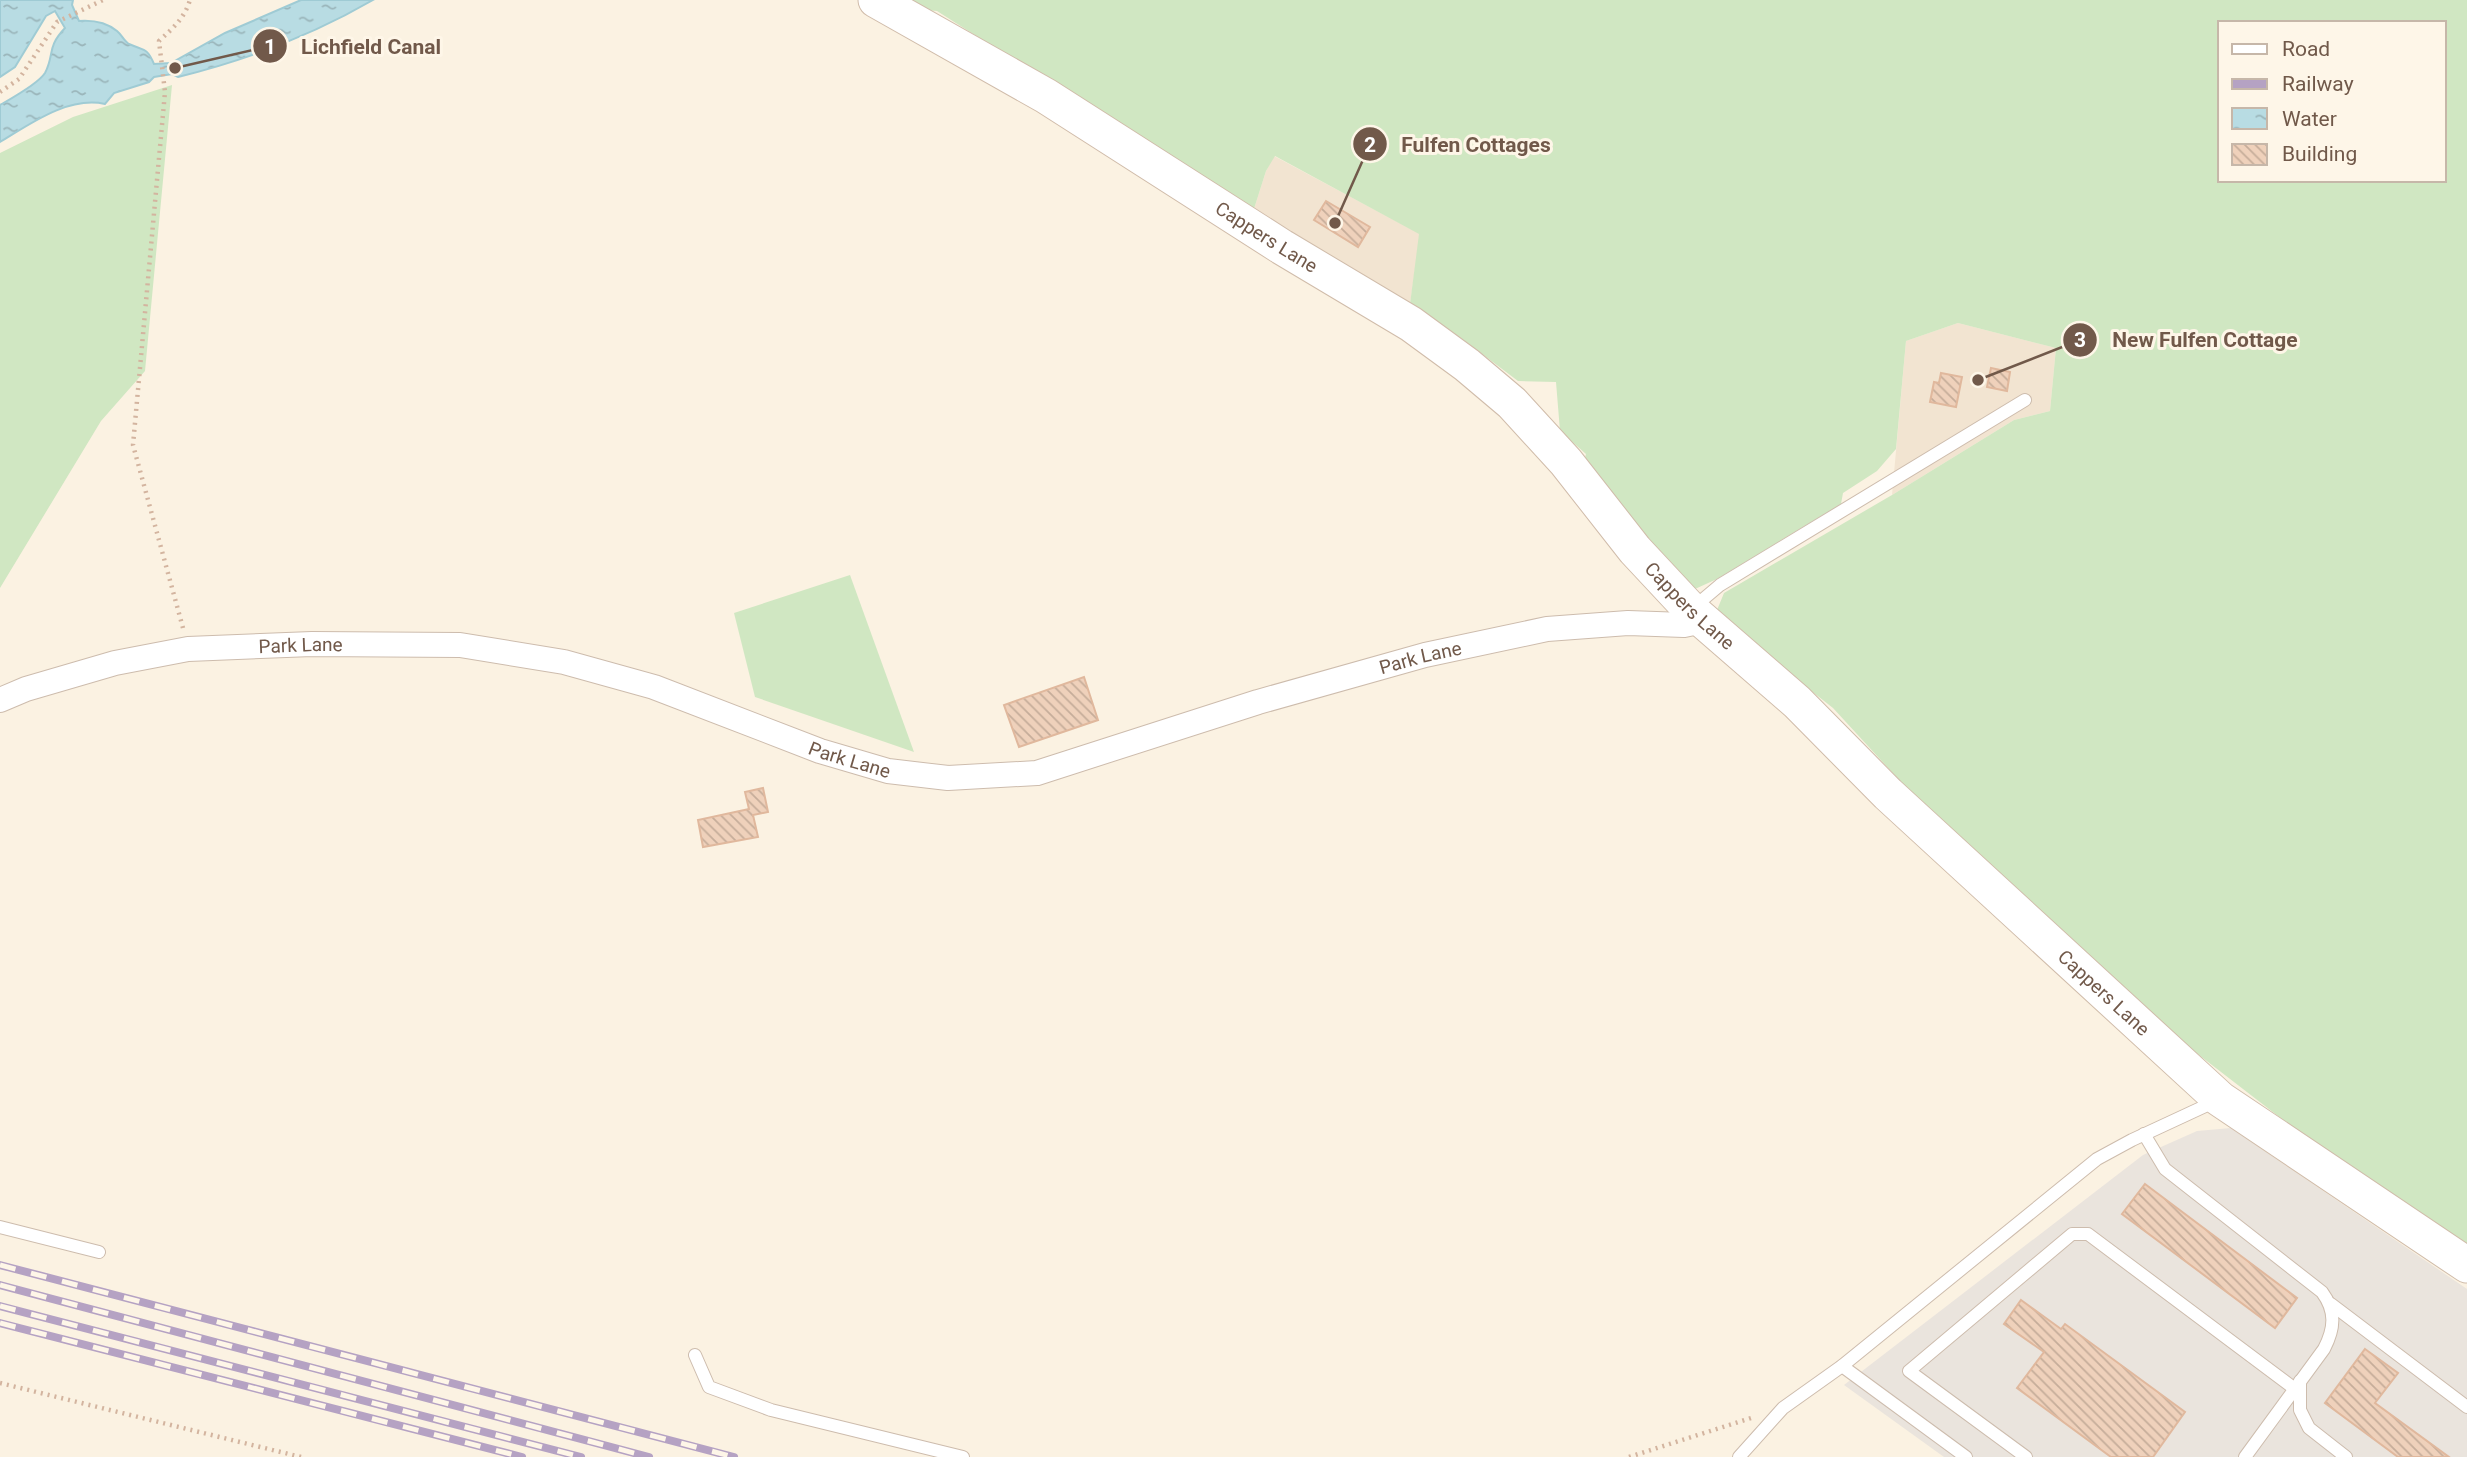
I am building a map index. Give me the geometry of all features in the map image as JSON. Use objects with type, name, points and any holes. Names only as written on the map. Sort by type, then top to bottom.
[{"type":"street","name":"Cappers Lane","points":[[876,0],[1046,96],[1282,247],[1411,324],[1467,365],[1512,403],[1566,462],[1635,551],[1697,615],[1797,702],[1888,794],[2220,1099],[2467,1265]]},
{"type":"street","name":"Park Lane","points":[[0,700],[26,688],[116,663],[188,649],[312,644],[460,645],[564,662],[654,687],[820,751],[888,771],[948,778],[1037,773],[1258,702],[1425,655],[1547,629],[1628,623],[1685,625],[1697,615]]},
{"type":"lane","points":[[1697,615],[1720,585],[2025,400]]},
{"type":"lane","points":[[1739,1457],[1783,1408],[1842,1366],[2097,1158],[2220,1099]]},
{"type":"lane","points":[[2144,1134],[2165,1169],[2322,1292],[2331,1304],[2467,1407]]},
{"type":"lane","points":[[0,1227],[99,1252]]},
{"type":"lane","points":[[2026,1457],[1909,1371],[2073,1234],[2088,1234],[2298,1385],[2300,1410],[2309,1429],[2346,1457]]},
{"type":"lane","points":[[2245,1457],[2330,1338],[2333,1316],[2331,1304]]},
{"type":"lane","points":[[695,1354],[709,1387],[771,1410],[963,1457]]},
{"type":"lane","points":[[1842,1366],[1966,1457]]},
{"type":"path","points":[[0,92],[19,79],[57,22],[103,0]]},
{"type":"path","points":[[188,649],[133,445],[165,92],[159,41],[181,21],[190,0]]},
{"type":"path","points":[[0,1383],[301,1457]]},
{"type":"path","points":[[1629,1457],[1783,1408]]},
{"type":"shaded area","points":[[1274,156],[1420,234],[1410,304],[1253,212],[1266,171]]},
{"type":"shaded area","points":[[1958,323],[2056,348],[2050,411],[2014,420],[1892,495],[1906,341]]},
{"type":"shaded area","points":[[2231,1128],[2467,1289],[2467,1457],[1944,1457],[1844,1385],[2143,1155],[2197,1131]]},
{"type":"green space","points":[[896,0],[2467,0],[2467,1248],[2309,1140],[2177,1038],[1947,832],[1833,708],[1715,615],[1724,593],[2014,420],[2050,411],[2056,348],[1958,323],[1906,341],[1896,449],[1877,471],[1843,493],[1841,504],[1717,579],[1695,589],[1632,527],[1583,465],[1586,454],[1560,431],[1556,382],[1518,381],[1410,304],[1419,234],[1275,156],[1266,171],[1253,212],[937,11],[914,9]]},
{"type":"green space","points":[[172,85],[145,371],[101,421],[0,588],[0,153],[73,117]]},
{"type":"green space","points":[[850,575],[914,752],[755,697],[734,613]]},
{"type":"water","points":[[0,0],[73,0],[72,5],[79,21],[99,22],[113,28],[129,44],[147,52],[154,64],[171,63],[225,33],[301,0],[373,0],[326,25],[254,55],[178,77],[172,74],[154,77],[149,82],[114,93],[105,104],[77,104],[63,108],[0,142],[0,105],[42,77],[55,41],[65,28],[55,11],[46,16],[15,67],[0,77]]},
{"type":"building","points":[[1326,201],[1370,227],[1358,247],[1314,220]]},
{"type":"building","points":[[1991,368],[2010,372],[2007,391],[1987,387]]},
{"type":"building","points":[[1941,373],[1962,377],[1956,407],[1930,402],[1934,382],[1939,383]]},
{"type":"building","points":[[1084,677],[1098,720],[1019,747],[1004,705]]},
{"type":"building","points":[[763,788],[768,812],[753,815],[758,837],[703,847],[698,820],[749,809],[745,792]]},
{"type":"building","points":[[2145,1184],[2297,1298],[2275,1328],[2122,1214]]},
{"type":"building","points":[[2021,1300],[2061,1329],[2065,1324],[2185,1412],[2153,1457],[2111,1457],[2017,1388],[2044,1352],[2004,1324]]},
{"type":"building","points":[[2365,1349],[2398,1373],[2375,1403],[2449,1457],[2398,1457],[2325,1403]]},
{"type":"railway","points":[[0,1265],[734,1457]]},
{"type":"railway","points":[[0,1285],[649,1457]]},
{"type":"railway","points":[[0,1306],[581,1457]]},
{"type":"railway","points":[[0,1323],[522,1457]]},
{"type":"place","name":"Lichfield Canal","points":[[175,68]]},
{"type":"place","name":"Fulfen Cottages","points":[[1335,223]]},
{"type":"place","name":"New Fulfen Cottage","points":[[1978,380]]}]
